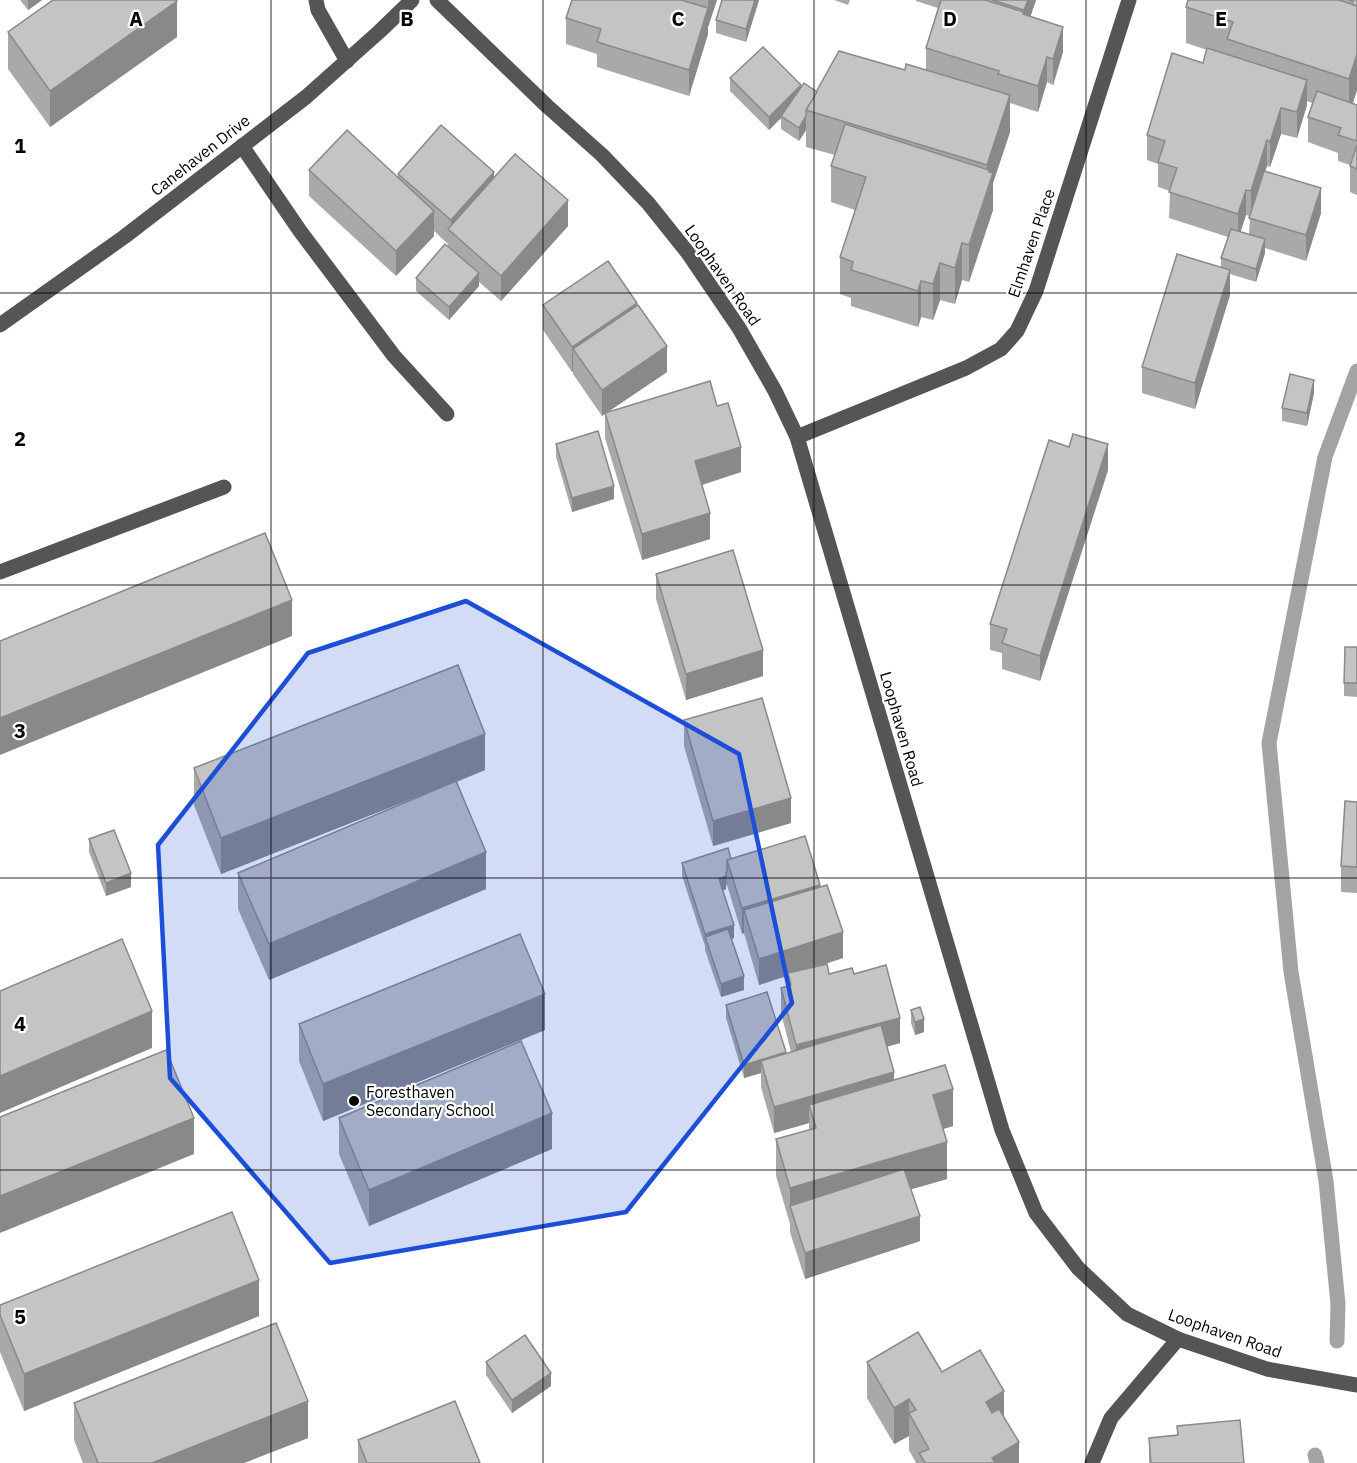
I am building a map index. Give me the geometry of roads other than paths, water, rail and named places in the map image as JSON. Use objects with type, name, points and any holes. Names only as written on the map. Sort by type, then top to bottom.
[{"type":"street","points":[[316,0],[318,10],[347,61]]},
{"type":"street","name":"Canehaven Drive","points":[[0,326],[124,237],[306,97],[381,31],[412,0]]},
{"type":"street","name":"Loophaven Road","points":[[437,0],[547,106],[602,155],[648,203],[688,253],[739,328],[775,391],[797,437],[1002,1130],[1036,1213],[1078,1268],[1127,1314],[1178,1339],[1267,1369],[1357,1385]]},
{"type":"street","name":"Elmhaven Place","points":[[797,437],[966,368],[1001,350],[1017,331],[1036,291],[1130,0]]},
{"type":"street","points":[[242,146],[300,231],[394,356],[447,414]]},
{"type":"street","points":[[0,572],[224,487]]},
{"type":"street","points":[[1092,1463],[1111,1418],[1178,1339]]},
{"type":"waterway","points":[[1337,1341],[1338,1304],[1326,1181],[1291,972],[1269,743],[1325,457],[1357,371]]},
{"type":"waterway","points":[[1315,1455],[1317,1463]]},
{"type":"place","name":"Foresthaven Secondary School","points":[[354,1101]]}]
